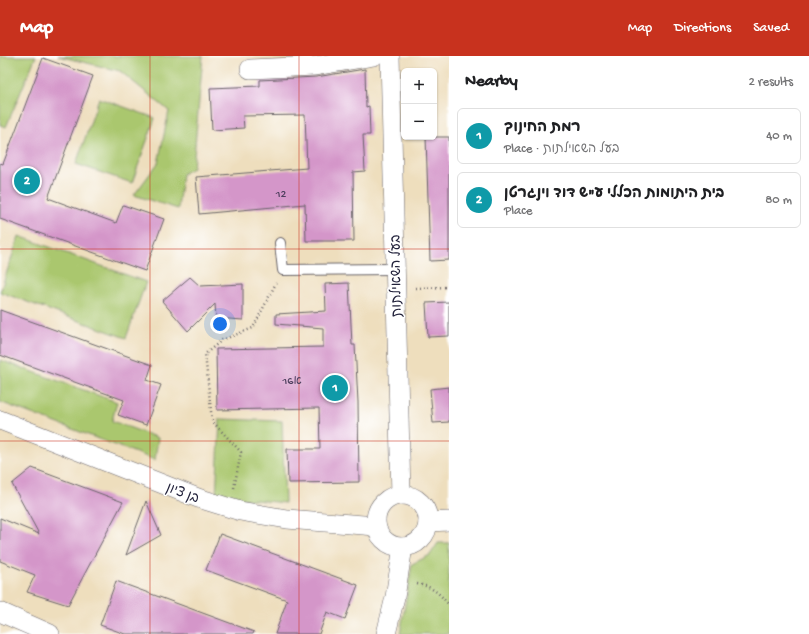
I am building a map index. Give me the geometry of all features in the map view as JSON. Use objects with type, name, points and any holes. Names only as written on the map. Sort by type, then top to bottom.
[{"type":"street","points":[[250,69],[315,66],[374,56]]},
{"type":"street","name":"בעל השאילתות","points":[[390,56],[401,495]]},
{"type":"street","name":"בן ציון","points":[[0,420],[198,498],[240,511],[287,519],[376,526]]},
{"type":"street","points":[[401,495],[415,499],[422,505],[427,513],[428,522],[425,533],[419,540],[412,545],[403,547],[393,546],[385,541],[379,534],[376,526],[378,510],[384,502],[401,495]]},
{"type":"street","points":[[428,522],[449,521]]},
{"type":"street","points":[[386,634],[403,547]]},
{"type":"street","points":[[0,612],[50,634]]},
{"type":"lane","points":[[280,243],[283,270],[395,269]]},
{"type":"path","points":[[219,504],[236,486],[241,452],[212,421],[205,354],[222,340],[254,328],[283,270]]},
{"type":"path","points":[[396,288],[449,287]]},
{"type":"path","points":[[397,582],[427,585],[439,594],[449,605]]},
{"type":"green space","points":[[0,56],[36,56],[6,127],[0,125]]},
{"type":"green space","points":[[58,56],[203,56],[193,168],[182,174],[178,209],[134,195],[158,163],[169,111],[120,71]]},
{"type":"green space","points":[[99,98],[155,118],[132,183],[76,164]]},
{"type":"green space","points":[[19,236],[146,282],[126,338],[0,292]]},
{"type":"green space","points":[[0,360],[117,402],[112,421],[158,438],[155,460],[0,402]]},
{"type":"green space","points":[[220,419],[282,421],[285,503],[216,496]]},
{"type":"green space","points":[[438,543],[449,543],[449,634],[400,634],[412,564],[430,555]]},
{"type":"building","points":[[43,58],[93,76],[48,198],[116,223],[123,205],[164,219],[145,271],[0,219],[0,163],[3,164]]},
{"type":"building","points":[[365,69],[366,107],[369,106],[370,135],[363,135],[365,171],[353,172],[354,241],[306,241],[305,204],[199,214],[196,177],[307,168],[305,115],[243,116],[244,128],[212,130],[210,88],[260,86],[260,80],[316,77]]},
{"type":"building","points":[[437,137],[449,137],[449,260],[430,261],[426,140],[437,140]]},
{"type":"building","points":[[190,277],[200,286],[243,284],[243,320],[216,318],[215,304],[188,331],[162,301]]},
{"type":"building","points":[[349,283],[352,345],[355,345],[358,402],[359,482],[288,483],[287,449],[320,449],[319,408],[217,410],[216,349],[323,347],[323,328],[276,324],[276,314],[326,311],[325,284]]},
{"type":"building","points":[[449,302],[449,336],[428,337],[426,303]]},
{"type":"building","points":[[0,310],[152,365],[147,380],[161,385],[146,425],[118,415],[124,400],[0,355]]},
{"type":"building","points":[[449,387],[449,422],[433,423],[430,389]]},
{"type":"building","points":[[32,468],[123,502],[68,605],[27,592],[35,575],[0,561],[0,518],[39,534],[12,484]]},
{"type":"building","points":[[146,501],[161,535],[126,555]]},
{"type":"building","points":[[220,534],[358,585],[345,619],[327,612],[319,634],[275,634],[287,600],[206,570]]},
{"type":"building","points":[[116,581],[254,632],[253,634],[125,634],[100,625]]},
{"type":"place","name":"בית היתומות הכללי ע\"ש דוד וינגרטן","points":[[27,181]]},
{"type":"place","name":"רמת החינוך","points":[[335,388]]}]
